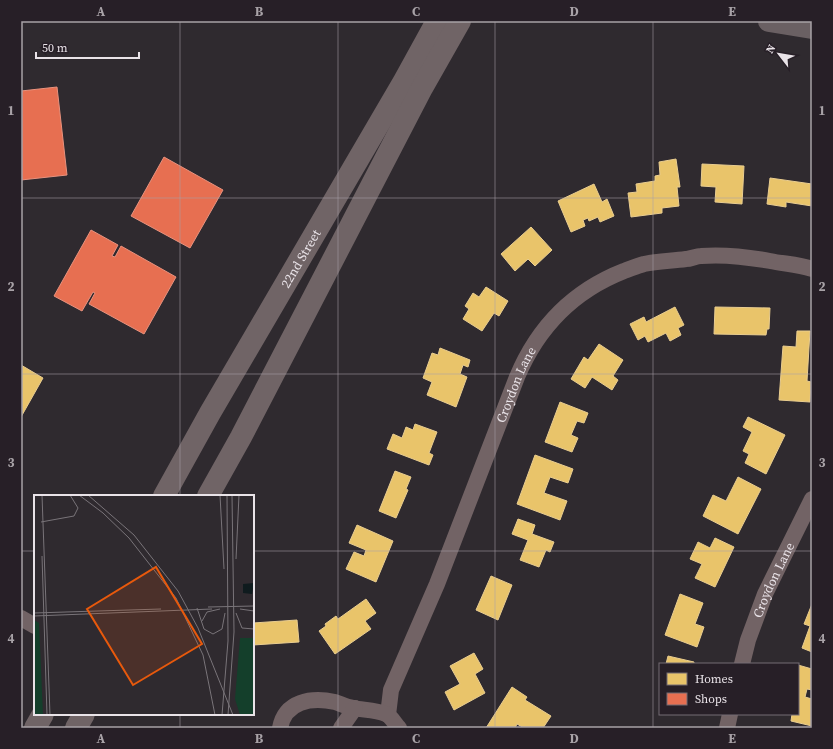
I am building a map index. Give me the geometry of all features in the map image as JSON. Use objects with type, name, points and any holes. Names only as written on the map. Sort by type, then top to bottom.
[{"type":"highway","points":[[769,21],[812,28]]},
{"type":"main road","name":"22nd Street","points":[[209,495],[241,438],[422,88],[434,47],[437,21]]},
{"type":"main road","name":"22nd Street","points":[[165,495],[210,413],[404,81],[434,47],[460,21]]},
{"type":"main road","points":[[35,728],[42,715]]},
{"type":"main road","points":[[76,728],[83,715]]},
{"type":"street","name":"Croydon Lane","points":[[388,715],[391,690],[437,584],[516,377],[541,332],[560,311],[578,296],[598,283],[614,275],[644,264],[700,256],[749,257],[772,262],[793,264],[812,269]]},
{"type":"street","name":"Croydon Lane","points":[[742,663],[748,640],[765,594],[812,499]]},
{"type":"street","points":[[21,618],[34,625]]},
{"type":"street","points":[[280,728],[282,719],[288,710],[298,704],[315,700],[333,702],[388,715],[399,728]]},
{"type":"street","points":[[341,728],[355,708]]},
{"type":"street","points":[[727,728],[730,715]]},
{"type":"building: Homes","points":[[676,159],[680,187],[677,187],[679,206],[662,208],[662,213],[631,217],[628,193],[637,192],[636,184],[655,181],[655,176],[660,175],[659,162]]},
{"type":"building: Homes","points":[[702,164],[744,166],[742,204],[715,202],[716,187],[701,186]]},
{"type":"building: Homes","points":[[770,178],[812,184],[812,206],[786,202],[786,207],[767,204]]},
{"type":"building: Homes","points":[[594,184],[602,202],[607,199],[614,216],[600,222],[598,217],[589,221],[588,218],[583,220],[585,226],[571,232],[558,201]]},
{"type":"building: Homes","points":[[531,227],[552,250],[535,266],[528,259],[515,271],[501,254]]},
{"type":"building: Homes","points":[[486,287],[508,301],[499,316],[494,313],[482,331],[463,319],[469,309],[465,306],[473,293],[479,297]]},
{"type":"building: Homes","points":[[675,307],[684,325],[678,328],[681,335],[670,341],[666,333],[648,342],[645,336],[638,340],[630,324],[644,317],[646,322]]},
{"type":"building: Homes","points":[[715,307],[770,308],[769,329],[767,329],[766,335],[714,334]]},
{"type":"building: Homes","points":[[797,331],[810,331],[807,381],[811,382],[810,402],[779,400],[783,346],[796,347]]},
{"type":"building: Homes","points":[[599,344],[623,360],[613,376],[618,380],[612,390],[592,377],[585,388],[571,379],[584,357],[588,360]]},
{"type":"building: Homes","points":[[440,348],[470,360],[468,367],[463,365],[460,374],[467,377],[456,407],[427,395],[432,382],[423,378],[432,353],[438,355]]},
{"type":"building: Homes","points":[[21,365],[43,378],[21,417]]},
{"type":"building: Homes","points":[[560,402],[588,413],[584,423],[577,421],[571,435],[578,438],[572,452],[545,442]]},
{"type":"building: Homes","points":[[748,417],[785,435],[766,474],[745,463],[749,454],[743,451],[752,432],[743,427]]},
{"type":"building: Homes","points":[[415,424],[437,432],[429,453],[433,455],[429,465],[387,449],[393,434],[402,438],[406,427],[413,430]]},
{"type":"building: Homes","points":[[535,455],[573,469],[568,483],[550,477],[544,493],[567,501],[560,520],[517,504]]},
{"type":"building: Homes","points":[[395,471],[411,477],[406,489],[408,490],[396,518],[379,511]]},
{"type":"building: Homes","points":[[738,477],[761,489],[738,534],[703,516],[713,495],[726,501]]},
{"type":"building: Homes","points":[[518,519],[535,525],[532,534],[554,542],[550,552],[546,550],[539,567],[520,560],[528,540],[512,534]]},
{"type":"building: Homes","points":[[357,525],[393,541],[376,582],[346,569],[354,552],[364,556],[366,550],[349,543]]},
{"type":"building: Homes","points":[[715,538],[734,547],[715,587],[695,578],[702,564],[690,559],[698,542],[710,548]]},
{"type":"building: Homes","points":[[491,576],[512,585],[498,620],[476,610]]},
{"type":"building: Homes","points":[[680,594],[703,603],[695,624],[704,627],[697,647],[665,635]]},
{"type":"building: Homes","points":[[366,599],[376,613],[365,621],[371,629],[335,654],[319,631],[326,626],[325,624],[336,616],[338,619]]},
{"type":"building: Homes","points":[[812,604],[812,652],[802,648],[810,626],[804,624]]},
{"type":"building: Homes","points":[[297,620],[299,642],[254,645],[254,623]]},
{"type":"building: Homes","points":[[474,653],[483,669],[475,674],[485,693],[454,710],[445,692],[460,684],[450,666]]},
{"type":"building: Homes","points":[[668,656],[694,662],[694,663],[666,663]]},
{"type":"building: Homes","points":[[799,665],[812,669],[812,690],[807,689],[805,697],[812,699],[812,726],[791,721],[792,715],[799,715]]},
{"type":"building: Homes","points":[[512,687],[527,697],[525,700],[551,716],[543,728],[524,728],[517,724],[515,728],[486,728]]},
{"type":"building: Shops","points":[[57,87],[67,175],[21,180],[21,91]]},
{"type":"building: Shops","points":[[164,157],[223,190],[190,248],[131,216]]},
{"type":"building: Shops","points":[[91,230],[118,245],[112,256],[115,257],[121,246],[176,277],[144,334],[89,304],[95,293],[93,292],[82,311],[54,296]]}]
